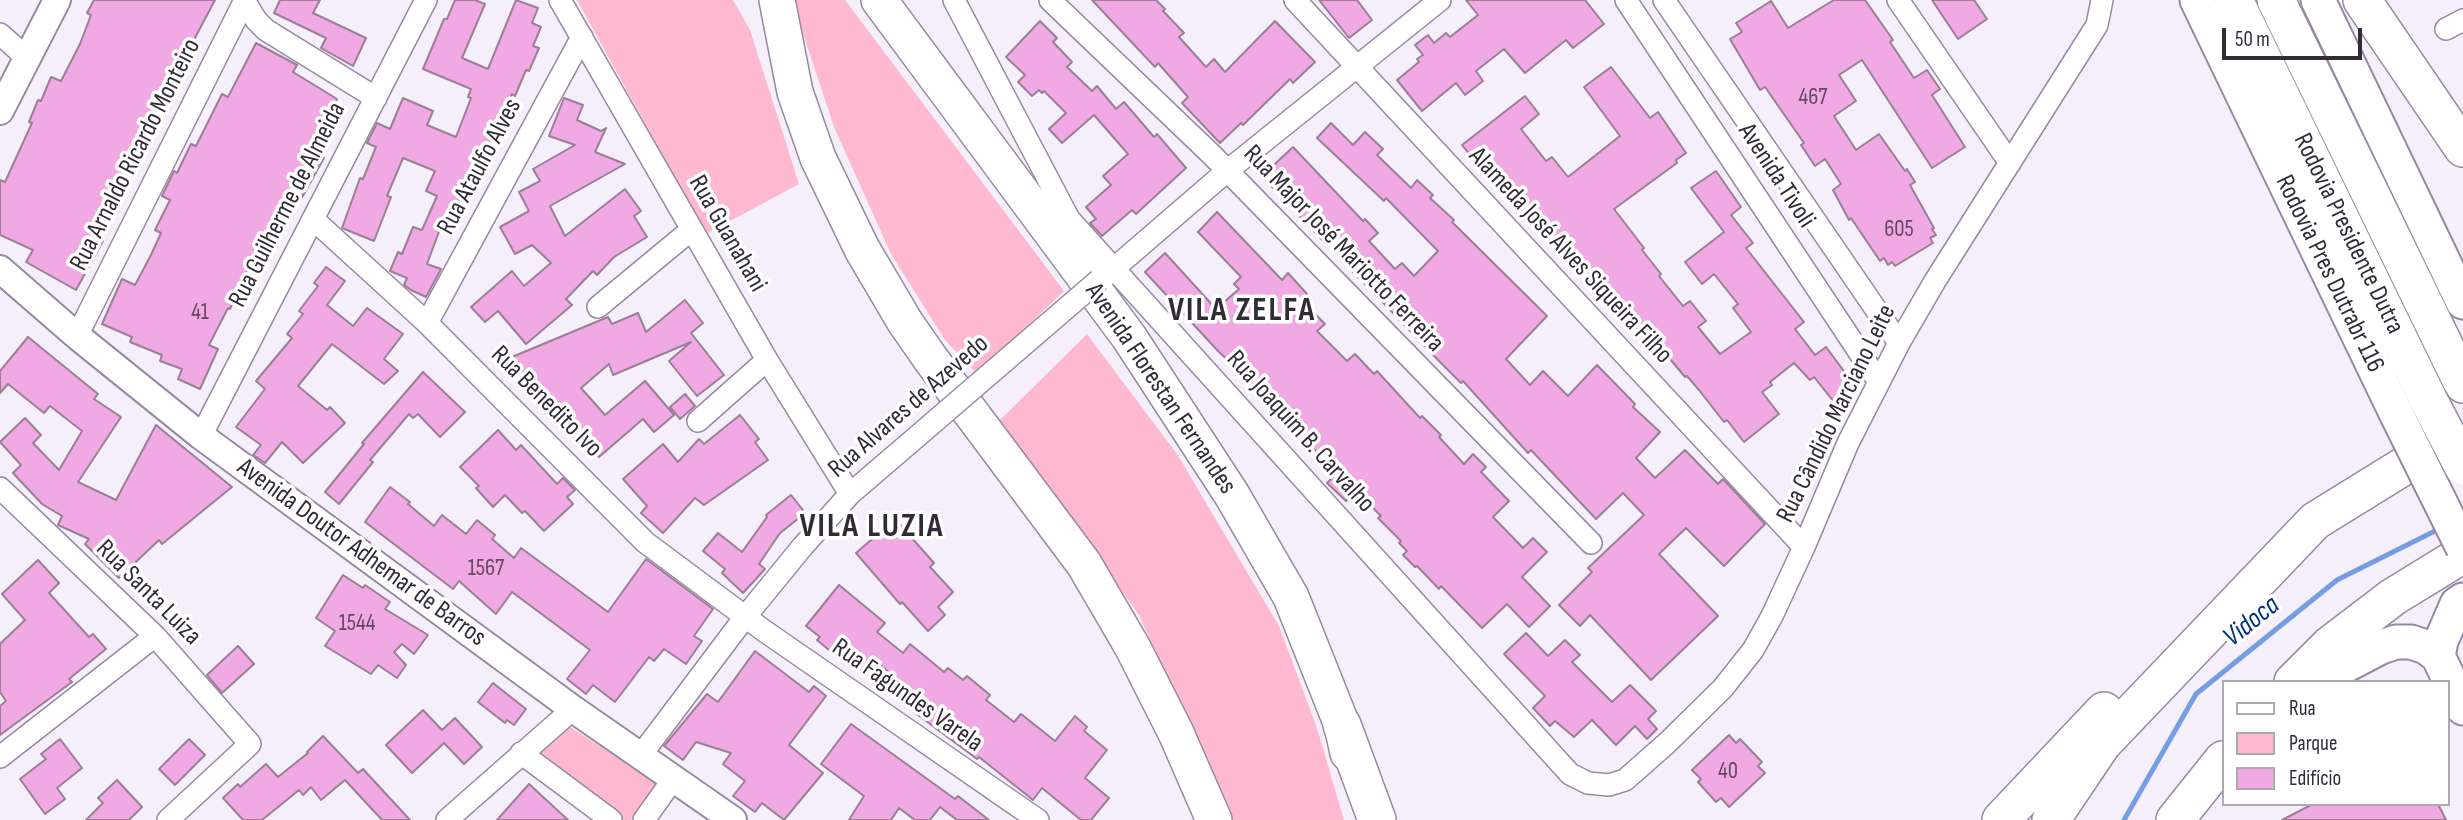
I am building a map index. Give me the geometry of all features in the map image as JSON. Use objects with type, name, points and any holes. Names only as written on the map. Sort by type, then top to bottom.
[{"type":"highway","points":[[755,0],[795,92],[818,158],[862,249],[930,358],[1084,564],[1133,648],[1170,721],[1214,820]]},
{"type":"highway","points":[[777,0],[795,92]]},
{"type":"highway","name":"Avenida Florestan Fernandes","points":[[879,0],[1129,337],[1232,495],[1291,597],[1342,725],[1362,820]]},
{"type":"highway","name":"Rodovia Presidente Dutra","points":[[2234,0],[2413,407],[2463,467]]},
{"type":"highway","name":"Rodovia Presidente Dutra","points":[[2276,0],[2462,383]]},
{"type":"highway","points":[[2362,0],[2463,148]]},
{"type":"highway","points":[[2001,820],[2149,663],[2315,521],[2441,441],[2463,433]]},
{"type":"highway","points":[[2051,820],[2102,744],[2315,521]]},
{"type":"highway","points":[[2295,680],[2330,645],[2393,597],[2463,554]]},
{"type":"highway","points":[[2315,680],[2353,647],[2463,576]]},
{"type":"highway","points":[[1342,725],[1377,820]]},
{"type":"highway","points":[[2175,820],[2222,761]]},
{"type":"main road","name":"Rodovia Pres Dutrabr 116","points":[[2197,0],[2413,407],[2463,548]]},
{"type":"main road","points":[[2318,0],[2463,302]]},
{"type":"main road","points":[[2438,656],[2441,641],[2458,604],[2463,600]]},
{"type":"main road","points":[[2317,680],[2381,647],[2396,642],[2411,642],[2426,647],[2438,656],[2463,708]]},
{"type":"street","points":[[0,111],[57,0]]},
{"type":"street","points":[[245,0],[256,20],[266,30],[376,98]]},
{"type":"street","name":"Rua Arnaldo Ricardo Monteiro","points":[[77,336],[245,0]]},
{"type":"street","name":"Rua Guilherme de Almeida","points":[[201,436],[426,0]]},
{"type":"street","name":"Rua Guanahani","points":[[560,0],[767,360],[850,494]]},
{"type":"street","name":"Rua Joaquim B. Carvalho","points":[[954,0],[1069,219],[1108,274],[1570,774]]},
{"type":"street","name":"Rua Major José Mariotto Ferreira","points":[[1051,0],[1227,170],[1591,543]]},
{"type":"street","name":"Rua Alvares de Azevedo","points":[[641,755],[745,617],[850,494],[1227,170],[1440,0]]},
{"type":"street","name":"Avenida Tivoli","points":[[1626,0],[1879,382]]},
{"type":"street","name":"Avenida Tivoli","points":[[1664,0],[1899,343]]},
{"type":"street","points":[[1898,0],[2010,163]]},
{"type":"street","name":"Rua Cândido Marciano Leite","points":[[1570,774],[1588,783],[1609,785],[1625,780],[1723,688],[1753,650],[1804,547],[1848,443],[1899,343],[1935,281],[2097,25],[2102,0]]},
{"type":"street","name":"Alameda José Alves Siqueira Filho","points":[[1295,1],[1804,547]]},
{"type":"street","points":[[0,34],[27,58]]},
{"type":"street","name":"Rua Ataulfo Alves","points":[[427,323],[582,37]]},
{"type":"street","name":"Rua Benedito Ivo","points":[[313,219],[427,323],[645,542],[745,617]]},
{"type":"street","points":[[598,307],[691,230]]},
{"type":"street","name":"Avenida Doutor Adhemar de Barros","points":[[0,269],[77,336],[201,436],[573,709],[733,820]]},
{"type":"street","points":[[698,421],[767,360]]},
{"type":"street","name":"Rua Santa Luiza","points":[[0,488],[155,636],[250,744],[168,820]]},
{"type":"street","name":"Rua Fagundes Varela","points":[[745,617],[1038,820]]},
{"type":"street","points":[[0,757],[155,636]]},
{"type":"street","points":[[447,820],[573,709]]},
{"type":"street","points":[[521,753],[611,820]]},
{"type":"street","points":[[645,820],[674,778]]},
{"type":"green space","points":[[577,0],[733,0],[750,30],[799,184],[706,234]]},
{"type":"green space","points":[[792,0],[845,0],[1064,291],[977,374],[945,340],[891,254],[834,127]]},
{"type":"green space","points":[[1087,334],[1177,454],[1279,626],[1317,728],[1344,820],[1231,820],[1139,615],[1000,420]]},
{"type":"green space","points":[[570,727],[657,783],[631,820],[622,820],[536,755]]},
{"type":"building","points":[[94,0],[215,0],[149,125],[121,187],[124,189],[111,213],[107,210],[94,236],[103,241],[76,290],[26,262],[33,250],[0,235],[0,180],[5,182],[32,123],[29,122],[38,100],[41,101],[51,77],[61,81],[80,44],[91,15],[87,13]]},
{"type":"building","points":[[280,0],[320,0],[313,13],[366,38],[353,66],[321,48],[326,38],[274,13]]},
{"type":"building","points":[[455,0],[475,0],[485,4],[462,58],[488,69],[516,0],[538,8],[532,23],[541,27],[533,46],[539,48],[515,96],[512,94],[474,176],[469,175],[446,231],[440,229],[427,264],[441,269],[426,297],[404,285],[407,278],[390,271],[398,252],[402,254],[413,227],[422,230],[437,196],[426,191],[435,171],[403,158],[387,196],[391,197],[374,241],[342,228],[360,178],[363,179],[376,147],[367,143],[377,123],[390,129],[403,98],[433,111],[427,125],[456,137],[471,98],[468,97],[471,89],[423,69]]},
{"type":"building","points":[[1092,0],[1156,0],[1184,33],[1179,37],[1206,67],[1214,59],[1225,72],[1275,21],[1315,62],[1293,83],[1290,79],[1243,125],[1241,123],[1220,143],[1182,103],[1188,97],[1158,63],[1155,67]]},
{"type":"building","points":[[1319,0],[1357,0],[1372,20],[1349,38]]},
{"type":"building","points":[[1466,0],[1585,0],[1604,24],[1573,48],[1566,40],[1525,73],[1504,49],[1476,71],[1483,81],[1465,95],[1456,83],[1422,111],[1397,80],[1419,62],[1417,59],[1423,55],[1415,45],[1428,35],[1434,43],[1446,33],[1450,37],[1478,15]]},
{"type":"building","points":[[1834,0],[1865,0],[1893,40],[1890,42],[1914,78],[1927,70],[1940,89],[1932,95],[1965,147],[1932,168],[1862,60],[1839,75],[1856,101],[1834,116],[1856,150],[1879,134],[1915,182],[1910,185],[1934,228],[1932,229],[1936,235],[1930,238],[1933,243],[1895,266],[1892,262],[1888,265],[1884,258],[1880,261],[1851,218],[1849,220],[1833,190],[1841,184],[1825,159],[1815,166],[1801,145],[1804,143],[1765,87],[1760,90],[1730,39],[1742,32],[1736,23],[1771,1],[1788,28]]},
{"type":"building","points":[[1932,0],[1974,0],[1987,19],[1958,39]]},
{"type":"building","points":[[1040,21],[1057,38],[1053,42],[1072,62],[1067,67],[1092,91],[1097,86],[1116,109],[1124,102],[1154,137],[1157,134],[1186,168],[1136,214],[1132,210],[1102,236],[1090,223],[1096,219],[1086,207],[1111,185],[1103,176],[1128,154],[1094,115],[1062,143],[1049,129],[1066,113],[1044,91],[1042,93],[1039,90],[1032,96],[1018,82],[1025,75],[1006,57]]},
{"type":"building","points":[[256,43],[297,65],[293,72],[337,99],[323,123],[330,127],[316,153],[324,158],[300,201],[288,195],[251,259],[253,260],[230,309],[228,308],[209,345],[218,349],[200,389],[178,379],[182,369],[160,361],[162,355],[130,342],[132,337],[102,324],[122,279],[135,285],[151,255],[161,233],[155,230],[170,200],[162,196],[174,171],[177,173],[191,144],[196,146],[222,94],[228,97]]},
{"type":"building","points":[[1611,67],[1650,118],[1658,112],[1686,153],[1676,160],[1677,163],[1614,209],[1644,248],[1642,250],[1661,274],[1659,276],[1683,306],[1690,301],[1706,321],[1698,327],[1720,354],[1751,332],[1733,308],[1738,304],[1714,274],[1702,284],[1685,262],[1724,232],[1691,188],[1716,171],[1741,207],[1731,215],[1753,243],[1746,248],[1804,322],[1795,329],[1815,355],[1826,347],[1855,386],[1834,402],[1814,377],[1810,380],[1794,363],[1762,392],[1779,414],[1744,442],[1687,376],[1685,377],[1665,353],[1662,356],[1641,329],[1638,331],[1600,285],[1595,289],[1533,210],[1521,218],[1503,194],[1507,191],[1482,159],[1477,164],[1462,145],[1525,96],[1539,114],[1521,129],[1546,161],[1552,157],[1568,177],[1620,136],[1584,87]]},
{"type":"building","points":[[564,98],[583,105],[577,120],[601,131],[606,128],[595,152],[625,164],[550,206],[565,236],[625,189],[641,211],[634,216],[647,237],[614,257],[597,275],[593,271],[566,299],[572,305],[526,344],[498,311],[485,322],[471,307],[512,271],[524,286],[551,263],[532,245],[515,254],[500,227],[529,211],[519,192],[540,181],[533,169],[575,145],[549,136]]},
{"type":"building","points":[[1331,123],[1353,145],[1365,132],[1383,149],[1377,155],[1411,188],[1417,180],[1433,195],[1430,198],[1454,220],[1452,222],[1547,316],[1506,359],[1530,385],[1543,371],[1568,396],[1597,365],[1635,404],[1633,407],[1660,432],[1636,458],[1655,478],[1685,450],[1718,484],[1723,479],[1765,524],[1724,566],[1686,528],[1659,554],[1718,616],[1651,680],[1590,615],[1580,626],[1559,605],[1592,572],[1588,568],[1644,515],[1623,493],[1596,519],[1531,450],[1528,453],[1463,381],[1461,383],[1353,272],[1356,270],[1326,238],[1323,241],[1262,176],[1293,147],[1363,221],[1365,219],[1378,233],[1369,241],[1395,269],[1402,263],[1414,276],[1438,251],[1386,198],[1384,201],[1317,138]]},
{"type":"building","points":[[1217,212],[1282,280],[1288,273],[1307,294],[1301,300],[1325,324],[1317,331],[1347,361],[1355,354],[1374,374],[1377,371],[1420,418],[1422,416],[1441,435],[1439,437],[1464,464],[1473,454],[1486,467],[1481,472],[1509,501],[1493,517],[1523,548],[1533,538],[1547,552],[1522,577],[1550,606],[1529,627],[1507,604],[1482,628],[1441,586],[1439,589],[1415,567],[1403,555],[1407,551],[1399,543],[1401,541],[1378,518],[1381,516],[1356,491],[1346,501],[1327,483],[1337,473],[1267,403],[1270,400],[1218,351],[1145,272],[1165,253],[1216,309],[1239,289],[1234,284],[1241,277],[1198,232]]},
{"type":"building","points":[[326,267],[345,281],[327,305],[353,326],[367,308],[403,334],[384,359],[398,371],[384,384],[332,344],[298,386],[327,410],[330,407],[345,423],[303,463],[282,442],[265,463],[253,455],[261,445],[236,427],[265,389],[256,381],[292,338],[287,334],[303,314],[299,311],[318,286],[314,283]]},
{"type":"building","points":[[685,300],[703,323],[691,333],[724,375],[697,396],[669,361],[691,342],[613,375],[609,364],[581,388],[605,415],[645,381],[674,415],[654,432],[643,419],[599,457],[580,434],[575,439],[553,413],[549,417],[535,400],[541,395],[512,357],[608,317],[612,324],[638,313],[646,332]]},
{"type":"building","points":[[28,337],[98,394],[94,399],[121,417],[78,482],[116,500],[156,425],[232,487],[162,544],[159,540],[119,578],[85,544],[89,539],[58,525],[62,516],[42,504],[13,473],[21,465],[0,442],[25,418],[41,435],[33,443],[59,470],[82,431],[50,406],[44,413],[8,384],[0,393],[0,371]]},
{"type":"building","points":[[423,372],[465,412],[440,437],[418,414],[413,418],[409,414],[370,460],[373,462],[339,504],[325,492],[364,444],[362,443]]},
{"type":"building","points":[[685,394],[695,406],[680,419],[670,407]]},
{"type":"building","points":[[740,415],[759,439],[755,442],[768,460],[704,505],[695,498],[663,533],[641,513],[647,506],[623,479],[663,444],[678,462],[699,439],[704,444]]},
{"type":"building","points":[[498,430],[516,450],[521,445],[557,484],[563,478],[575,490],[567,497],[573,504],[544,531],[505,495],[493,507],[476,488],[479,486],[460,467]]},
{"type":"building","points":[[390,487],[434,526],[442,515],[466,534],[477,520],[495,535],[492,539],[514,558],[521,548],[608,612],[646,559],[713,609],[694,636],[702,641],[686,664],[664,649],[654,661],[649,657],[615,702],[593,685],[586,694],[567,679],[590,650],[512,592],[496,614],[459,581],[453,589],[365,522]]},
{"type":"building","points":[[791,495],[803,510],[797,515],[799,518],[780,533],[759,564],[765,569],[743,593],[722,573],[725,569],[703,551],[718,533],[742,552],[766,515]]},
{"type":"building","points":[[895,519],[934,563],[930,567],[953,592],[938,607],[945,615],[928,631],[902,602],[900,604],[856,553]]},
{"type":"building","points":[[38,560],[59,583],[49,593],[89,637],[93,634],[106,649],[69,679],[72,682],[0,735],[0,706],[6,701],[0,692],[0,644],[25,620],[2,594]]},
{"type":"building","points":[[343,575],[363,588],[365,585],[390,602],[385,609],[428,635],[414,654],[402,644],[394,652],[406,665],[397,678],[378,665],[371,674],[325,646],[335,631],[316,618]]},
{"type":"building","points":[[839,585],[885,623],[877,632],[903,653],[910,644],[944,672],[948,668],[963,680],[967,676],[990,695],[986,700],[1014,722],[1021,714],[1055,741],[1075,716],[1087,727],[1084,731],[1107,750],[1085,778],[1109,798],[1091,820],[1081,820],[1042,788],[1033,800],[979,757],[977,759],[914,712],[924,701],[881,666],[871,678],[850,661],[847,665],[817,640],[820,637],[806,626]]},
{"type":"building","points":[[1526,633],[1548,656],[1565,640],[1580,655],[1572,662],[1612,702],[1630,685],[1656,711],[1648,719],[1657,729],[1647,739],[1635,726],[1616,745],[1592,720],[1574,737],[1555,721],[1550,726],[1533,708],[1545,696],[1504,654]]},
{"type":"building","points":[[238,646],[254,664],[222,693],[207,675]]},
{"type":"building","points":[[755,651],[809,692],[814,686],[826,696],[789,745],[823,773],[784,820],[762,803],[755,812],[733,796],[745,781],[723,764],[731,753],[696,742],[683,760],[664,746],[707,694],[718,702]]},
{"type":"building","points":[[493,683],[526,709],[514,725],[507,720],[505,723],[478,702]]},
{"type":"building","points":[[423,710],[442,730],[455,718],[482,747],[464,764],[444,743],[412,773],[386,745]]},
{"type":"building","points":[[851,724],[955,799],[958,796],[989,820],[957,820],[940,807],[930,820],[915,820],[899,808],[891,820],[849,820],[864,796],[821,764]]},
{"type":"building","points":[[1729,735],[1736,743],[1740,739],[1762,762],[1758,766],[1765,773],[1729,807],[1721,798],[1716,802],[1698,782],[1701,779],[1692,770]]},
{"type":"building","points":[[323,736],[358,773],[363,769],[410,820],[382,820],[345,780],[321,800],[311,787],[303,795],[299,790],[262,820],[243,820],[223,798],[266,764],[278,777],[308,753]]},
{"type":"building","points":[[60,739],[82,768],[57,788],[65,799],[45,814],[20,779],[46,759],[41,754]]},
{"type":"building","points":[[189,739],[205,755],[175,785],[159,769]]},
{"type":"building","points":[[117,780],[142,807],[129,820],[86,820],[103,803],[98,798]]},
{"type":"building","points":[[529,784],[568,820],[497,820]]},
{"type":"building","points":[[2309,806],[2439,806],[2446,820],[2282,820]]},
{"type":"waterway","name":"Vidoca","points":[[2124,820],[2196,694],[2337,580],[2441,528]]},
{"type":"district","name":"VILA ZELFA","points":[[1242,312]]},
{"type":"district","name":"VILA LUZIA","points":[[872,528]]}]
